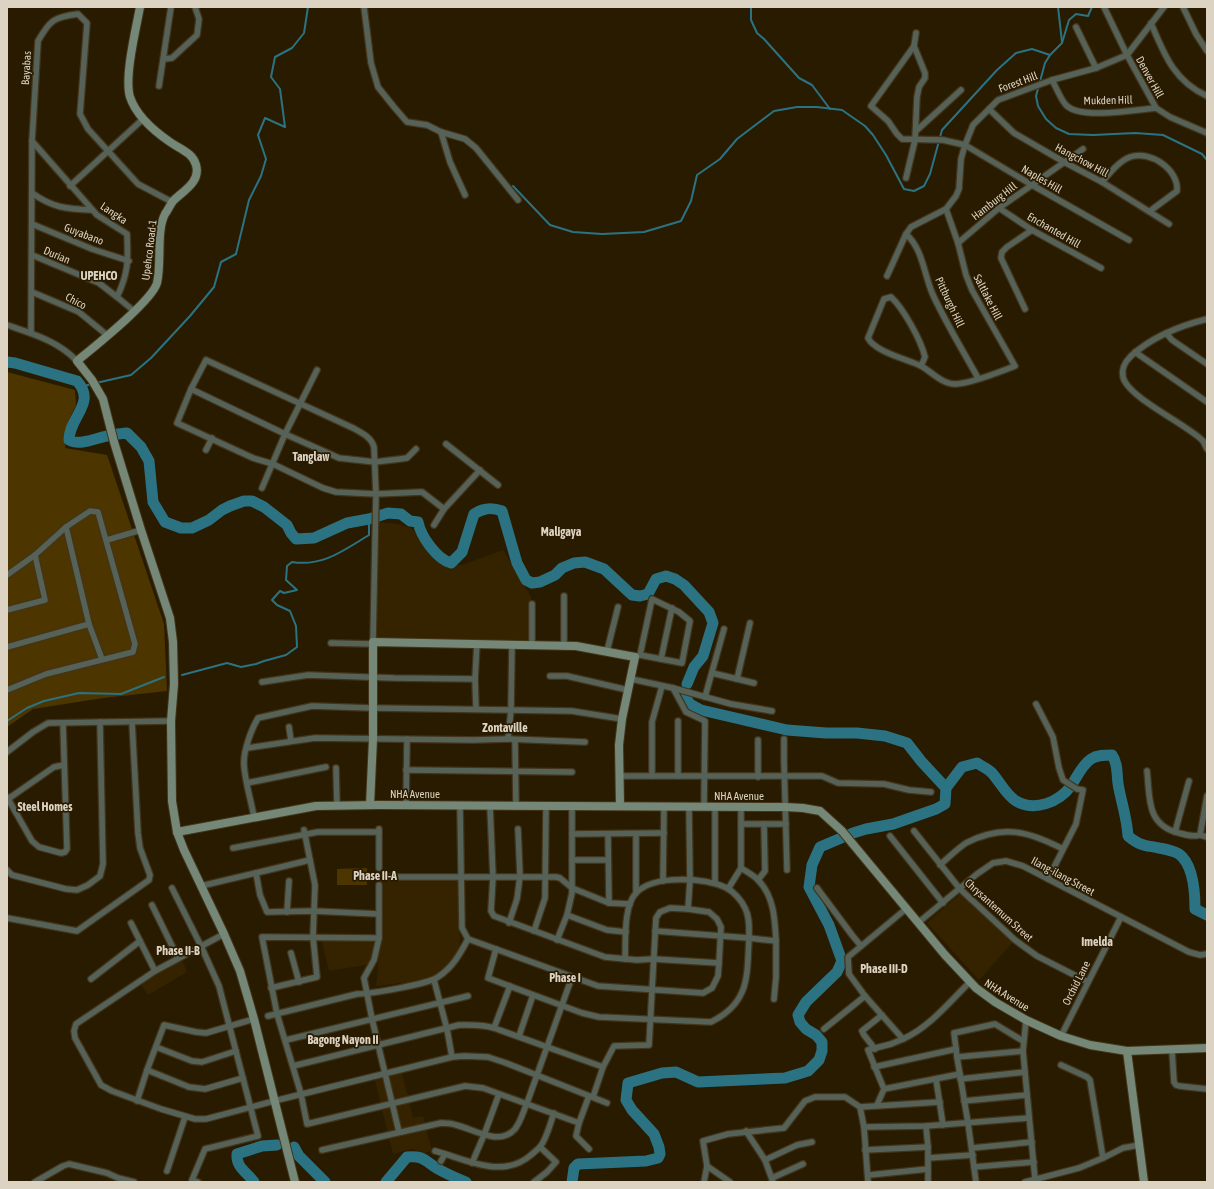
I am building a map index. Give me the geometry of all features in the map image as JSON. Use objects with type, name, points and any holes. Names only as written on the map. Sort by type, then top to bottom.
[{"type":"street","name":"Upehco Road-1","points":[[77,361],[150,295],[156,284],[160,268],[160,236],[164,216],[172,202],[194,182],[197,175],[196,165],[191,155],[169,141],[143,119],[132,102],[128,83],[140,7]]},
{"type":"street","points":[[159,86],[171,7]]},
{"type":"street","points":[[164,59],[172,58],[198,35],[199,19],[195,7]]},
{"type":"street","points":[[364,7],[371,63],[378,87],[407,122],[427,125],[441,132],[464,139],[476,148],[518,200]]},
{"type":"street","name":"Denver Hill","points":[[1113,7],[1105,9],[1127,55],[1156,108],[1207,133]]},
{"type":"street","points":[[1127,55],[1164,7]]},
{"type":"street","points":[[1183,7],[1196,34],[1207,51]]},
{"type":"street","name":"Bayabas","points":[[31,333],[32,141],[38,41],[46,27],[60,16],[78,14],[87,23],[80,114],[88,129],[138,184],[172,202]]},
{"type":"street","points":[[1151,22],[1165,55],[1171,65],[1181,78],[1207,96]]},
{"type":"street","points":[[1076,27],[1096,68]]},
{"type":"street","points":[[915,140],[902,139],[888,121],[871,106],[914,46],[916,33]]},
{"type":"street","points":[[906,178],[915,140],[917,97],[919,87],[925,78],[925,73],[914,46]]},
{"type":"street","name":"Forest Hill","points":[[887,276],[906,234],[911,227],[946,209],[956,196],[959,189],[961,159],[973,125],[998,100],[1052,80],[1096,68],[1127,55]]},
{"type":"street","name":"Mukden Hill","points":[[1052,80],[1066,105],[1084,113],[1156,108]]},
{"type":"street","points":[[916,131],[961,90]]},
{"type":"street","name":"Hangchow Hill","points":[[989,109],[1014,133],[1102,182],[1169,224]]},
{"type":"street","points":[[70,186],[143,119]]},
{"type":"street","points":[[441,132],[450,162],[465,195]]},
{"type":"street","name":"Naples Hill","points":[[915,140],[935,139],[965,145],[1032,185],[1130,240]]},
{"type":"street","name":"Langka","points":[[32,141],[97,215],[127,234],[128,261],[125,281],[117,297]]},
{"type":"street","name":"Hamburg Hill","points":[[958,243],[999,208],[1083,149]]},
{"type":"street","points":[[1102,182],[1119,164],[1130,157],[1140,156],[1163,164],[1172,173],[1176,182],[1177,191],[1150,211]]},
{"type":"street","points":[[32,193],[44,202],[66,209],[92,210]]},
{"type":"street","name":"Enchanted Hill","points":[[999,208],[1032,230],[1101,268]]},
{"type":"street","name":"Saltlake Hill","points":[[946,209],[972,290],[1015,366],[978,378]]},
{"type":"street","name":"Guyabano","points":[[32,224],[92,249],[128,261]]},
{"type":"street","points":[[1025,309],[1000,258],[1002,252],[1007,247],[1032,230]]},
{"type":"street","name":"Pittburgh Hill","points":[[906,234],[917,249],[935,299],[978,378]]},
{"type":"street","name":"Durian","points":[[32,255],[99,283],[134,311]]},
{"type":"street","name":"Chico","points":[[32,292],[79,312],[107,335]]},
{"type":"street","points":[[921,366],[925,356],[917,337],[899,305],[891,297],[884,299],[868,338],[870,342],[884,351],[921,366],[940,379],[955,384],[978,378]]},
{"type":"street","points":[[1207,319],[1174,329],[1153,339],[1125,362],[1122,370],[1123,378],[1128,387],[1162,413],[1196,436],[1203,442],[1207,449]]},
{"type":"street","points":[[7,325],[31,333],[58,345],[69,353],[92,380],[103,399],[114,442],[170,618],[173,642],[174,684],[172,721],[172,801],[177,832],[240,971],[254,1019],[295,1182]]},
{"type":"street","points":[[1166,332],[1172,340],[1207,364]]},
{"type":"street","points":[[1136,352],[1207,402]]},
{"type":"street","points":[[370,805],[373,739],[374,513],[376,494],[374,447],[371,439],[353,428],[206,360],[191,389],[177,423],[253,458],[273,464],[323,488],[336,492],[376,494],[422,492],[444,510]]},
{"type":"street","points":[[262,488],[285,434],[317,370]]},
{"type":"street","points":[[191,389],[339,458],[374,462],[407,458],[416,449]]},
{"type":"street","points":[[206,450],[212,438]]},
{"type":"street","points":[[446,444],[498,485]]},
{"type":"street","points":[[434,525],[444,510],[480,470]]},
{"type":"street","points":[[7,576],[35,555],[66,527],[90,511],[98,512],[135,644],[133,652],[46,674],[7,690]]},
{"type":"street","points":[[66,527],[89,624],[102,659]]},
{"type":"street","points":[[107,540],[141,530]]},
{"type":"street","points":[[7,610],[44,600],[35,555]]},
{"type":"street","points":[[564,596],[564,645]]},
{"type":"street","points":[[331,643],[477,643],[564,645],[576,646],[637,656],[661,659],[679,664],[683,663],[691,622],[672,608],[652,599],[637,656],[631,679],[628,690],[622,719],[619,745],[620,806]]},
{"type":"street","points":[[532,604],[532,645]]},
{"type":"street","points":[[607,651],[618,607]]},
{"type":"street","points":[[661,659],[672,608]]},
{"type":"street","points":[[737,680],[750,623]]},
{"type":"street","points":[[7,648],[89,624]]},
{"type":"street","points":[[706,697],[724,629]]},
{"type":"street","points":[[476,709],[475,679],[477,643]]},
{"type":"street","points":[[508,739],[511,710],[512,644]]},
{"type":"street","points":[[712,673],[754,683]]},
{"type":"street","points":[[262,682],[308,675],[475,679]]},
{"type":"street","points":[[550,676],[567,676],[628,690]]},
{"type":"street","points":[[631,679],[672,688],[731,704],[772,711]]},
{"type":"street","points":[[652,776],[652,722],[662,686]]},
{"type":"street","points":[[672,688],[686,712],[705,722],[704,807]]},
{"type":"street","points":[[1036,704],[1053,737],[1063,780],[1077,789],[1084,790],[1076,824],[1048,879]]},
{"type":"street","points":[[254,817],[244,764],[253,726],[258,718],[312,706],[572,711],[622,719]]},
{"type":"street","points":[[7,752],[33,732],[48,723],[172,721]]},
{"type":"street","points":[[678,721],[678,776]]},
{"type":"street","points":[[7,870],[12,875],[66,889],[77,890],[88,885],[100,876],[103,864],[100,722]]},
{"type":"street","points":[[7,918],[79,931],[149,880],[150,873],[140,848],[138,833],[132,722]]},
{"type":"street","points":[[63,723],[67,849],[65,852],[61,853],[39,847],[32,841],[8,798],[54,767],[64,765]]},
{"type":"street","points":[[289,727],[291,741]]},
{"type":"street","points":[[247,748],[315,738],[508,739],[585,742]]},
{"type":"street","points":[[406,805],[407,739]]},
{"type":"street","points":[[784,739],[787,870]]},
{"type":"street","points":[[515,740],[516,806]]},
{"type":"street","points":[[758,740],[758,777]]},
{"type":"street","points":[[247,783],[326,767]]},
{"type":"street","points":[[336,768],[337,806]]},
{"type":"street","points":[[406,770],[572,772]]},
{"type":"street","points":[[1147,770],[1151,807],[1155,819],[1162,826],[1175,832],[1190,836],[1200,835],[1207,837]]},
{"type":"street","points":[[620,776],[822,776],[838,783],[884,784],[909,790],[931,792]]},
{"type":"street","points":[[1175,832],[1189,781]]},
{"type":"street","points":[[1200,835],[1207,796]]},
{"type":"street","name":"NHA Avenue","points":[[177,832],[316,806],[785,807],[820,811],[842,830],[970,982],[994,1002],[1026,1020],[1061,1036],[1090,1045],[1127,1051],[1207,1048]]},
{"type":"street","points":[[460,806],[462,928],[468,939],[598,986],[652,990],[702,993],[712,988],[718,976],[721,927],[717,919],[709,912],[688,908],[670,908],[660,912],[656,918],[653,959],[652,990],[651,1020],[650,1045],[615,1046],[603,1067],[579,1123],[576,1136],[589,1149]]},
{"type":"street","points":[[490,806],[493,877],[491,913],[494,916],[509,923],[605,957],[719,963]]},
{"type":"street","points":[[534,931],[545,898],[546,807]]},
{"type":"street","points":[[557,940],[567,915],[571,898],[572,807]]},
{"type":"street","points":[[663,880],[664,807]]},
{"type":"street","points":[[688,908],[690,880],[689,807]]},
{"type":"street","points":[[714,883],[715,807]]},
{"type":"street","points":[[728,889],[741,868],[742,807]]},
{"type":"street","points":[[742,824],[786,824]]},
{"type":"street","points":[[758,880],[765,871],[764,824]]},
{"type":"street","points":[[509,923],[517,899],[520,876],[518,829]]},
{"type":"street","points":[[233,848],[304,832],[379,831],[379,868]]},
{"type":"street","name":"Chrysantemum Street","points":[[914,831],[960,889],[1015,940],[1037,956],[1088,982]]},
{"type":"street","points":[[940,865],[965,844],[984,835],[1004,831],[1021,833],[1043,839],[1063,850]]},
{"type":"street","points":[[272,988],[317,977],[313,937],[314,885],[304,832]]},
{"type":"street","points":[[572,834],[664,833]]},
{"type":"street","points":[[608,834],[609,903]]},
{"type":"street","points":[[636,834],[636,893]]},
{"type":"street","points":[[890,836],[943,903]]},
{"type":"street","points":[[201,886],[310,860]]},
{"type":"street","points":[[572,860],[608,860]]},
{"type":"street","name":"Ilang-ilang Street","points":[[919,922],[977,874],[993,863],[1006,861],[1023,866],[1189,952],[1200,955],[1207,954]]},
{"type":"street","points":[[741,868],[758,880],[767,892],[774,914],[776,941],[776,977],[774,999]]},
{"type":"street","points":[[256,873],[260,895],[267,912],[313,911],[379,914]]},
{"type":"street","points":[[379,878],[520,876],[560,878],[572,888],[609,903],[630,904]]},
{"type":"street","points":[[496,949],[488,978],[582,1013],[599,1017],[711,1022],[726,1012],[740,997],[746,981],[749,922],[745,908],[737,896],[728,889],[714,883],[690,880],[663,880],[648,885],[636,893],[630,904],[626,932],[625,959]]},
{"type":"street","points":[[287,912],[289,881]]},
{"type":"street","points":[[379,885],[379,938],[374,960],[364,978],[366,994],[399,1132]]},
{"type":"street","points":[[172,888],[219,986],[258,1136],[205,1149],[192,1180],[198,1182]]},
{"type":"street","points":[[818,888],[852,936],[861,946]]},
{"type":"street","points":[[152,905],[178,958]]},
{"type":"street","points":[[903,1039],[865,996],[849,974],[848,957],[907,908]]},
{"type":"street","points":[[567,915],[607,930],[626,932]]},
{"type":"street","name":"Orchid Lane","points":[[1061,1036],[1121,918]]},
{"type":"street","points":[[131,923],[155,971]]},
{"type":"street","points":[[655,932],[776,941]]},
{"type":"street","points":[[224,934],[155,971],[76,1024],[74,1031],[75,1038],[101,1085],[138,1101],[185,1117],[206,1119],[452,1057],[464,1056],[488,1057],[607,1103]]},
{"type":"street","points":[[379,938],[262,937],[277,1014],[301,1094],[307,1124],[465,1086],[483,1088],[579,1123]]},
{"type":"street","points":[[268,1016],[357,994],[366,994],[434,980],[455,962],[468,939]]},
{"type":"street","points":[[91,979],[140,941]]},
{"type":"street","points":[[291,953],[299,982]]},
{"type":"street","points":[[322,1150],[441,1123],[456,1125],[498,1137],[514,1130],[520,1121],[527,1103],[572,977]]},
{"type":"street","points":[[434,980],[447,1029],[452,1057]]},
{"type":"street","points":[[877,1105],[884,1089],[868,1050],[891,1044],[914,1034],[928,1024],[970,982]]},
{"type":"street","points":[[494,1028],[510,986]]},
{"type":"street","points":[[519,1036],[533,995]]},
{"type":"street","points":[[286,1040],[468,996]]},
{"type":"street","points":[[824,1029],[865,996]]},
{"type":"street","points":[[875,1048],[862,1031],[882,1015]]},
{"type":"street","points":[[138,1101],[147,1070],[164,1024],[196,1032],[206,1032],[254,1019]]},
{"type":"street","points":[[1026,1020],[1023,1051],[1035,1179]]},
{"type":"street","points":[[976,1182],[968,1123],[956,1057],[954,1033],[994,1024],[1024,1041]]},
{"type":"street","points":[[293,1066],[459,1025],[486,1025],[603,1067]]},
{"type":"street","points":[[156,1047],[192,1061],[202,1062],[236,1051]]},
{"type":"street","points":[[874,1067],[956,1049]]},
{"type":"street","points":[[1172,1050],[1174,1082],[1176,1085],[1207,1089]]},
{"type":"street","points":[[956,1057],[1023,1051]]},
{"type":"street","points":[[1127,1051],[1144,1182]]},
{"type":"street","points":[[1061,1065],[1087,1077],[1090,1080],[1103,1158]]},
{"type":"street","points":[[147,1070],[189,1087],[205,1088],[243,1078]]},
{"type":"street","points":[[884,1089],[936,1079],[1025,1072]]},
{"type":"street","points":[[936,1079],[943,1125]]},
{"type":"street","points":[[472,1163],[499,1094]]},
{"type":"street","points":[[964,1101],[1027,1095]]},
{"type":"street","points":[[704,1182],[707,1166],[703,1141],[746,1131],[784,1128],[805,1101],[816,1097],[845,1097],[860,1107],[940,1102]]},
{"type":"street","points":[[860,1107],[864,1127],[869,1175],[868,1182]]},
{"type":"street","points":[[435,1151],[489,1168],[514,1165],[526,1160],[540,1147],[554,1113]]},
{"type":"street","points":[[167,1170],[185,1117]]},
{"type":"street","points":[[864,1127],[926,1126],[1029,1118]]},
{"type":"street","points":[[926,1126],[928,1147],[928,1182]]},
{"type":"street","points":[[746,1131],[765,1160],[772,1180],[803,1164]]},
{"type":"street","points":[[765,1160],[797,1145],[812,1142]]},
{"type":"street","points":[[972,1148],[1032,1142]]},
{"type":"street","points":[[1025,1182],[1079,1168],[1123,1148],[1139,1145]]},
{"type":"street","points":[[534,1182],[547,1172],[556,1162],[540,1147]]},
{"type":"street","points":[[866,1150],[928,1147]]},
{"type":"street","points":[[441,1161],[445,1154]]},
{"type":"street","points":[[928,1158],[973,1155]]},
{"type":"street","points":[[974,1167],[1034,1162]]},
{"type":"street","points":[[35,1182],[62,1166],[69,1164],[107,1173],[117,1180],[134,1182]]},
{"type":"street","points":[[707,1166],[730,1182]]},
{"type":"street","points":[[869,1175],[928,1170]]},
{"type":"shaded area","points":[[7,372],[75,390],[76,405],[68,422],[65,448],[107,455],[164,624],[167,691],[103,698],[33,709],[7,727]]},
{"type":"shaded area","points":[[379,522],[397,524],[411,528],[444,564],[462,565],[503,550],[531,597],[531,641],[375,639]]},
{"type":"shaded area","points":[[367,868],[367,885],[337,885],[337,869]]},
{"type":"shaded area","points":[[380,879],[459,879],[459,955],[435,979],[376,986],[380,946]]},
{"type":"shaded area","points":[[961,893],[1013,942],[979,980],[927,923]]},
{"type":"shaded area","points":[[321,938],[378,939],[371,964],[329,971]]},
{"type":"shaded area","points":[[182,960],[187,972],[148,995],[140,983],[157,971]]},
{"type":"shaded area","points":[[402,1073],[413,1118],[423,1116],[432,1151],[424,1153],[412,1149],[393,1154],[375,1080]]},
{"type":"waterway","points":[[96,383],[131,375],[151,358],[190,316],[214,287],[221,262],[236,254],[249,200],[261,176],[266,159],[258,135],[265,118],[285,127],[280,89],[271,77],[275,57],[292,48],[304,33],[308,7]]},
{"type":"waterway","points":[[751,7],[751,20],[757,33],[799,78],[812,85],[830,109]]},
{"type":"waterway","points":[[1058,7],[1062,42]]},
{"type":"waterway","points":[[1092,7],[1088,16],[1076,14],[1069,20],[1062,43],[1050,55],[1045,63],[1036,96],[1038,106],[1046,119],[1056,128],[1069,134],[1093,135],[1135,133],[1163,135],[1202,154],[1207,160]]},
{"type":"waterway","points":[[513,186],[550,225],[573,232],[602,234],[644,232],[681,221],[691,201],[697,175],[720,159],[737,139],[774,111],[797,107],[817,107],[842,110],[865,126],[873,135],[886,155],[904,189],[914,191],[924,186],[930,174],[942,130],[997,70],[1016,53],[1032,49],[1050,55]]},
{"type":"waterway","points":[[7,362],[77,381],[84,396],[83,403],[70,432],[69,440],[73,442],[83,442],[127,433],[141,447],[149,461],[153,502],[165,522],[181,528],[192,528],[209,520],[222,510],[244,501],[252,501],[264,507],[287,525],[296,539],[314,538],[347,523],[369,519],[388,513],[401,514],[410,521],[418,522],[422,534],[430,547],[440,557],[451,563],[462,552],[474,514],[484,509],[494,509],[502,511],[517,563],[526,580],[532,583],[540,582],[555,575],[562,568],[574,563],[585,562],[604,569],[632,595],[640,596],[648,594],[656,579],[666,576],[675,579],[684,585],[709,612],[713,623],[703,656],[694,667],[687,684]]},
{"type":"waterway","points":[[82,387],[91,384]]},
{"type":"waterway","points":[[182,675],[227,663],[241,667],[256,664],[286,655],[297,647],[296,626],[290,611],[277,605],[272,600],[280,591],[284,593],[297,590],[286,580],[287,566],[292,562],[303,563],[323,560],[342,551],[369,535],[369,519]]},
{"type":"waterway","points":[[7,721],[27,708],[44,701],[79,693],[121,694],[164,677]]},
{"type":"waterway","points":[[685,697],[690,704],[701,710],[787,730],[826,733],[857,733],[885,736],[907,743],[921,761],[946,788]]},
{"type":"waterway","points":[[572,1182],[574,1168],[578,1164],[646,1161],[658,1158],[660,1154],[659,1147],[654,1134],[632,1110],[626,1100],[628,1083],[662,1073],[676,1072],[698,1082],[785,1078],[808,1071],[819,1060],[822,1051],[822,1042],[816,1035],[806,1029],[800,1022],[798,1015],[806,1002],[837,972],[842,961],[829,925],[809,887],[812,865],[820,847],[853,833],[893,824],[936,809],[945,804],[946,788],[962,767],[977,763],[992,773],[1012,798],[1023,804],[1031,806],[1046,804],[1060,797],[1071,786],[1082,768],[1091,759],[1098,756],[1112,755],[1116,767],[1128,836],[1142,845],[1179,854],[1184,859],[1191,872],[1195,895],[1195,909],[1207,915]]},
{"type":"waterway","points":[[254,1182],[238,1163],[237,1154],[262,1146],[277,1145]]},
{"type":"waterway","points":[[294,1147],[299,1156],[325,1182]]},
{"type":"waterway","points":[[386,1182],[407,1157],[424,1159],[441,1171],[466,1182]]},
{"type":"district","name":"UPEHCO","points":[[99,276]]},
{"type":"district","name":"Tanglaw","points":[[311,457]]},
{"type":"district","name":"Maligaya","points":[[561,532]]},
{"type":"district","name":"Zontaville","points":[[505,728]]},
{"type":"district","name":"Steel Homes","points":[[45,807]]},
{"type":"district","name":"Phase II-A","points":[[375,876]]},
{"type":"district","name":"Imelda","points":[[1097,942]]},
{"type":"district","name":"Phase II-B","points":[[178,951]]},
{"type":"district","name":"Phase III-D","points":[[884,969]]},
{"type":"district","name":"Phase I","points":[[565,978]]},
{"type":"district","name":"Bagong Nayon II","points":[[343,1040]]}]
